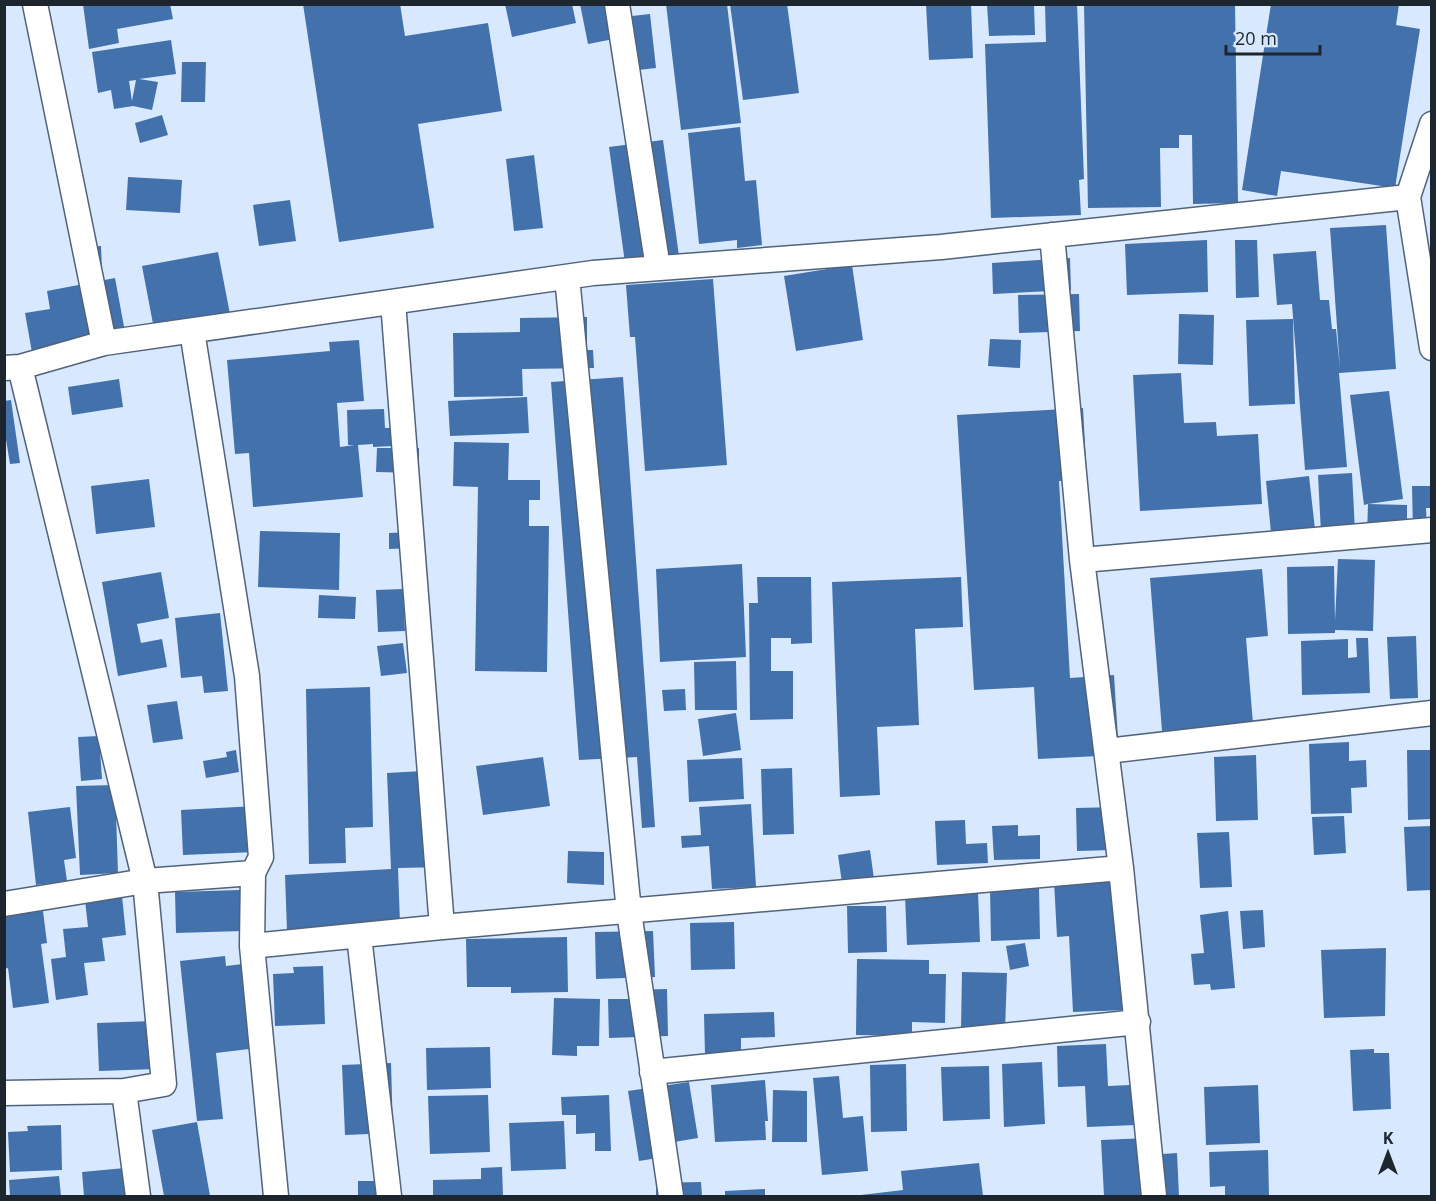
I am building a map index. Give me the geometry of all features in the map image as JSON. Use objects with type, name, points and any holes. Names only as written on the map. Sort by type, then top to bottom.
[{"type":"street","points":[[35,4],[104,344]]},
{"type":"street","points":[[616,4],[658,268]]},
{"type":"street","points":[[1431,124],[1408,197],[1431,348]]},
{"type":"street","points":[[4,1093],[124,1091],[164,1084],[145,881],[12,367],[104,344],[567,277],[941,247],[1408,197]]},
{"type":"street","points":[[1052,235],[1082,560],[1107,751],[1154,1197]]},
{"type":"street","points":[[567,277],[628,912],[671,1197]]},
{"type":"street","points":[[393,302],[442,927]]},
{"type":"street","points":[[192,331],[247,676],[261,856],[254,873],[252,946],[276,1197]]},
{"type":"street","points":[[1082,560],[1431,530]]},
{"type":"street","points":[[1107,751],[1431,713]]},
{"type":"street","points":[[252,946],[442,927],[1120,868]]},
{"type":"street","points":[[4,904],[145,881],[254,873]]},
{"type":"street","points":[[358,936],[389,1197]]},
{"type":"street","points":[[652,1072],[1137,1022]]},
{"type":"street","points":[[124,1091],[138,1197]]},
{"type":"building","points":[[83,4],[170,4],[173,19],[117,29],[119,43],[89,49]]},
{"type":"building","points":[[303,4],[400,4],[405,36],[488,23],[502,111],[418,124],[434,228],[339,242]]},
{"type":"building","points":[[505,4],[572,4],[576,23],[512,37]]},
{"type":"building","points":[[580,4],[613,4],[619,38],[588,44]]},
{"type":"building","points":[[666,4],[727,4],[741,123],[681,130]]},
{"type":"building","points":[[730,4],[787,4],[799,93],[743,100]]},
{"type":"building","points":[[926,4],[971,4],[973,58],[929,60]]},
{"type":"building","points":[[987,4],[1034,4],[1035,35],[989,36]]},
{"type":"building","points":[[1045,4],[1077,4],[1084,179],[1079,180],[1081,215],[991,218],[985,44],[1046,42]]},
{"type":"building","points":[[1084,4],[1235,4],[1238,203],[1193,204],[1192,135],[1179,135],[1179,148],[1160,148],[1161,207],[1088,208]]},
{"type":"building","points":[[1271,4],[1399,4],[1396,25],[1420,29],[1395,188],[1281,171],[1277,196],[1242,190]]},
{"type":"building","points":[[650,14],[656,68],[629,71],[623,17]]},
{"type":"building","points":[[171,40],[176,74],[139,79],[158,82],[152,110],[133,106],[114,109],[111,90],[98,93],[92,52]],"holes":[[[136,80],[132,101],[129,81]]]},
{"type":"building","points":[[182,62],[206,62],[205,102],[181,102]]},
{"type":"building","points":[[162,115],[168,135],[140,143],[135,123]]},
{"type":"building","points":[[740,127],[745,181],[756,180],[762,245],[737,248],[737,240],[699,244],[688,133]]},
{"type":"building","points":[[663,140],[679,256],[625,263],[609,147]]},
{"type":"building","points":[[534,155],[543,228],[514,231],[506,159]]},
{"type":"building","points":[[128,177],[182,180],[180,213],[126,210]]},
{"type":"building","points":[[290,200],[296,241],[259,246],[253,205]]},
{"type":"building","points":[[1386,225],[1396,369],[1339,373],[1347,467],[1305,470],[1292,304],[1277,305],[1273,254],[1316,251],[1320,300],[1329,300],[1332,329],[1336,329],[1340,369],[1330,228]]},
{"type":"building","points":[[1207,240],[1208,292],[1127,295],[1125,244]]},
{"type":"building","points":[[1235,240],[1257,240],[1259,297],[1236,298]]},
{"type":"building","points":[[101,246],[102,270],[89,271],[88,247]]},
{"type":"building","points":[[218,252],[230,314],[154,329],[142,266]]},
{"type":"building","points":[[1070,258],[1071,290],[993,294],[992,263]]},
{"type":"building","points":[[852,265],[863,340],[796,351],[784,276]]},
{"type":"building","points":[[115,278],[125,332],[33,358],[25,313],[50,309],[47,291]]},
{"type":"building","points":[[713,279],[727,465],[645,471],[635,337],[630,337],[626,285]]},
{"type":"building","points":[[1079,294],[1080,331],[1019,333],[1018,295]]},
{"type":"building","points":[[1179,314],[1214,315],[1213,365],[1178,364]]},
{"type":"building","points":[[587,317],[587,350],[593,350],[594,368],[522,369],[523,396],[454,397],[453,333],[520,332],[520,318]]},
{"type":"building","points":[[1293,319],[1295,404],[1249,406],[1246,320]]},
{"type":"building","points":[[990,339],[1021,340],[1020,368],[988,366]]},
{"type":"building","points":[[359,340],[364,401],[337,403],[340,447],[355,445],[348,445],[347,410],[384,409],[385,428],[413,427],[414,445],[373,447],[373,444],[358,445],[363,497],[253,507],[249,453],[235,454],[227,360],[330,351],[329,342]]},
{"type":"building","points":[[1181,373],[1184,423],[1216,422],[1217,436],[1258,434],[1262,504],[1140,511],[1133,375]]},
{"type":"building","points":[[623,377],[655,827],[642,828],[637,757],[579,760],[551,382]]},
{"type":"building","points":[[119,379],[123,407],[72,415],[68,387]]},
{"type":"building","points":[[1389,391],[1403,499],[1364,505],[1350,395]]},
{"type":"building","points":[[527,397],[529,433],[450,436],[448,401]]},
{"type":"building","points":[[11,400],[20,463],[10,464],[4,427],[4,401]]},
{"type":"building","points":[[1083,408],[1087,480],[1059,481],[1070,678],[1114,675],[1119,755],[1038,759],[1034,687],[974,690],[957,415]]},
{"type":"building","points":[[454,442],[509,443],[508,480],[540,480],[540,500],[529,500],[529,526],[549,526],[547,672],[475,671],[478,487],[453,486]]},
{"type":"building","points":[[377,448],[419,448],[419,473],[376,472]]},
{"type":"building","points":[[1352,473],[1355,531],[1321,533],[1318,475]]},
{"type":"building","points":[[1309,476],[1316,538],[1272,543],[1266,481]]},
{"type":"building","points":[[149,479],[155,527],[96,534],[91,486]]},
{"type":"building","points":[[1412,486],[1432,486],[1432,508],[1426,508],[1427,531],[1413,532]]},
{"type":"building","points":[[1368,504],[1407,505],[1407,537],[1367,536]]},
{"type":"building","points":[[260,531],[340,533],[339,590],[258,587]]},
{"type":"building","points":[[414,532],[415,548],[389,549],[389,533]]},
{"type":"building","points":[[1338,559],[1375,560],[1373,631],[1335,630],[1335,633],[1288,634],[1287,567],[1334,566],[1335,621]]},
{"type":"building","points":[[742,564],[746,657],[660,662],[656,569]]},
{"type":"building","points":[[1262,569],[1268,636],[1246,638],[1253,724],[1162,731],[1150,578]]},
{"type":"building","points":[[161,572],[169,618],[137,624],[141,643],[162,639],[167,667],[118,676],[102,582]]},
{"type":"building","points":[[757,577],[811,577],[812,643],[791,644],[791,638],[771,638],[771,671],[793,671],[793,719],[750,720],[749,603],[758,603]]},
{"type":"building","points":[[961,577],[963,627],[915,629],[919,725],[877,727],[880,795],[840,797],[832,582]]},
{"type":"building","points":[[403,589],[405,631],[378,632],[376,590]]},
{"type":"building","points":[[319,595],[356,597],[355,619],[318,618]]},
{"type":"building","points":[[220,613],[228,691],[204,693],[202,676],[181,678],[175,618]]},
{"type":"building","points":[[1416,636],[1418,698],[1390,699],[1387,637]]},
{"type":"building","points":[[1356,638],[1368,638],[1370,693],[1302,695],[1301,641],[1348,639],[1348,658],[1357,657]]},
{"type":"building","points":[[403,643],[407,673],[381,676],[377,646]]},
{"type":"building","points":[[736,661],[737,710],[695,710],[694,662]]},
{"type":"building","points":[[370,687],[373,827],[345,828],[346,863],[309,864],[306,689]]},
{"type":"building","points":[[685,689],[686,710],[664,711],[662,690]]},
{"type":"building","points":[[177,701],[183,739],[153,743],[147,705]]},
{"type":"building","points":[[736,713],[741,750],[703,756],[698,719]]},
{"type":"building","points":[[99,736],[102,779],[81,781],[78,737]]},
{"type":"building","points":[[1349,742],[1349,761],[1366,760],[1367,787],[1351,788],[1352,813],[1311,814],[1309,744]]},
{"type":"building","points":[[236,750],[239,772],[206,778],[203,761],[227,757],[226,752]]},
{"type":"building","points":[[1407,750],[1432,750],[1432,819],[1408,820]]},
{"type":"building","points":[[1256,755],[1258,820],[1216,821],[1214,757]]},
{"type":"building","points":[[543,757],[550,806],[483,815],[476,766]]},
{"type":"building","points":[[742,758],[744,799],[689,802],[687,760]]},
{"type":"building","points":[[792,768],[794,834],[763,835],[761,769]]},
{"type":"building","points":[[441,770],[445,867],[398,868],[400,923],[287,931],[285,875],[391,869],[387,773]]},
{"type":"building","points":[[115,785],[118,873],[80,875],[76,786]]},
{"type":"building","points":[[751,804],[756,887],[712,889],[709,846],[682,848],[681,836],[701,835],[699,807]]},
{"type":"building","points":[[256,806],[257,852],[183,855],[181,810]]},
{"type":"building","points":[[70,807],[76,858],[64,860],[67,881],[36,885],[28,812]]},
{"type":"building","points":[[1119,807],[1113,850],[1077,851],[1076,808]]},
{"type":"building","points":[[1344,816],[1346,853],[1314,855],[1312,817]]},
{"type":"building","points":[[965,820],[966,844],[987,843],[988,863],[937,865],[935,821]]},
{"type":"building","points":[[1018,825],[1018,836],[1040,835],[1040,859],[994,860],[992,826]]},
{"type":"building","points":[[1432,826],[1432,890],[1407,891],[1404,827]]},
{"type":"building","points":[[1229,832],[1232,887],[1200,888],[1197,833]]},
{"type":"building","points":[[870,850],[874,879],[842,883],[838,855]]},
{"type":"building","points":[[568,851],[604,852],[604,885],[567,883]]},
{"type":"building","points":[[1121,877],[1127,1010],[1073,1012],[1069,936],[1057,937],[1054,881]]},
{"type":"building","points":[[1039,887],[1040,939],[991,941],[990,888]]},
{"type":"building","points":[[240,890],[242,931],[176,933],[175,892]]},
{"type":"building","points":[[978,892],[980,942],[907,945],[905,895]]},
{"type":"building","points":[[122,896],[126,935],[102,938],[105,961],[84,963],[88,995],[56,1000],[51,959],[66,957],[63,929],[88,927],[85,900]]},
{"type":"building","points":[[847,906],[886,906],[887,952],[848,953]]},
{"type":"building","points":[[1263,910],[1265,947],[1243,949],[1240,911]]},
{"type":"building","points":[[43,911],[47,943],[41,944],[49,1003],[13,1008],[8,968],[4,969],[4,916]]},
{"type":"building","points":[[1228,911],[1235,988],[1211,990],[1210,984],[1194,985],[1191,954],[1204,953],[1200,915]]},
{"type":"building","points":[[734,922],[735,969],[691,970],[690,923]]},
{"type":"building","points":[[653,931],[655,977],[596,979],[595,932]]},
{"type":"building","points":[[567,937],[568,992],[511,993],[511,987],[467,987],[466,939]]},
{"type":"building","points":[[1025,943],[1029,966],[1010,970],[1006,946]]},
{"type":"building","points":[[1386,948],[1385,1016],[1324,1018],[1321,950]]},
{"type":"building","points":[[225,956],[226,966],[251,963],[253,985],[243,986],[249,1049],[216,1053],[223,1119],[197,1121],[180,961]]},
{"type":"building","points":[[857,959],[929,960],[929,974],[946,974],[945,1023],[912,1022],[912,1036],[856,1035]]},
{"type":"building","points":[[323,966],[325,1024],[275,1026],[273,974],[294,973],[293,967]]},
{"type":"building","points":[[962,972],[1007,973],[1005,1031],[961,1029]]},
{"type":"building","points":[[667,989],[668,1036],[609,1038],[608,999],[628,999],[628,990]]},
{"type":"building","points":[[554,998],[600,999],[599,1046],[577,1046],[577,1056],[552,1055]]},
{"type":"building","points":[[774,1012],[775,1037],[741,1038],[741,1054],[705,1055],[704,1014]]},
{"type":"building","points":[[154,1021],[156,1069],[99,1071],[97,1023]]},
{"type":"building","points":[[1106,1044],[1108,1086],[1152,1084],[1136,1125],[1087,1127],[1085,1086],[1058,1087],[1057,1046]]},
{"type":"building","points":[[490,1047],[491,1088],[427,1090],[426,1048]]},
{"type":"building","points":[[1374,1049],[1374,1053],[1389,1053],[1391,1109],[1353,1111],[1350,1050]]},
{"type":"building","points":[[1042,1062],[1045,1124],[1004,1127],[1002,1064]]},
{"type":"building","points":[[391,1063],[393,1133],[345,1135],[342,1065]]},
{"type":"building","points":[[906,1064],[907,1131],[871,1132],[870,1065]]},
{"type":"building","points":[[989,1066],[990,1119],[943,1121],[941,1067]]},
{"type":"building","points":[[839,1076],[843,1118],[863,1116],[868,1171],[822,1175],[813,1078]]},
{"type":"building","points":[[765,1080],[768,1121],[765,1121],[766,1140],[715,1142],[711,1085]]},
{"type":"building","points":[[689,1082],[698,1138],[668,1143],[670,1156],[639,1161],[628,1091]]},
{"type":"building","points":[[1258,1085],[1260,1143],[1206,1145],[1204,1087]]},
{"type":"building","points":[[773,1090],[807,1091],[807,1142],[772,1142]]},
{"type":"building","points":[[488,1095],[490,1152],[430,1154],[428,1096]]},
{"type":"building","points":[[609,1095],[611,1151],[595,1151],[595,1133],[576,1134],[576,1115],[562,1115],[561,1097]]},
{"type":"building","points":[[564,1121],[566,1169],[511,1171],[509,1123]]},
{"type":"building","points":[[197,1122],[210,1196],[164,1196],[152,1130]]},
{"type":"building","points":[[61,1125],[62,1170],[10,1172],[8,1132],[28,1131],[27,1126]]},
{"type":"building","points":[[1148,1138],[1149,1155],[1177,1153],[1179,1196],[1104,1196],[1101,1140]]},
{"type":"building","points":[[1268,1150],[1269,1196],[1225,1196],[1225,1186],[1210,1187],[1209,1152]]},
{"type":"building","points":[[979,1163],[983,1196],[861,1196],[903,1190],[901,1171]]},
{"type":"building","points":[[502,1167],[503,1196],[433,1196],[433,1180],[481,1179],[481,1168]]},
{"type":"building","points":[[125,1168],[127,1196],[84,1196],[82,1172]]},
{"type":"building","points":[[59,1176],[61,1196],[10,1196],[9,1180]]},
{"type":"building","points":[[358,1181],[387,1181],[387,1196],[358,1196]]},
{"type":"building","points":[[701,1182],[702,1196],[656,1196],[656,1183]]},
{"type":"building","points":[[765,1189],[765,1196],[725,1196],[725,1191]]}]
